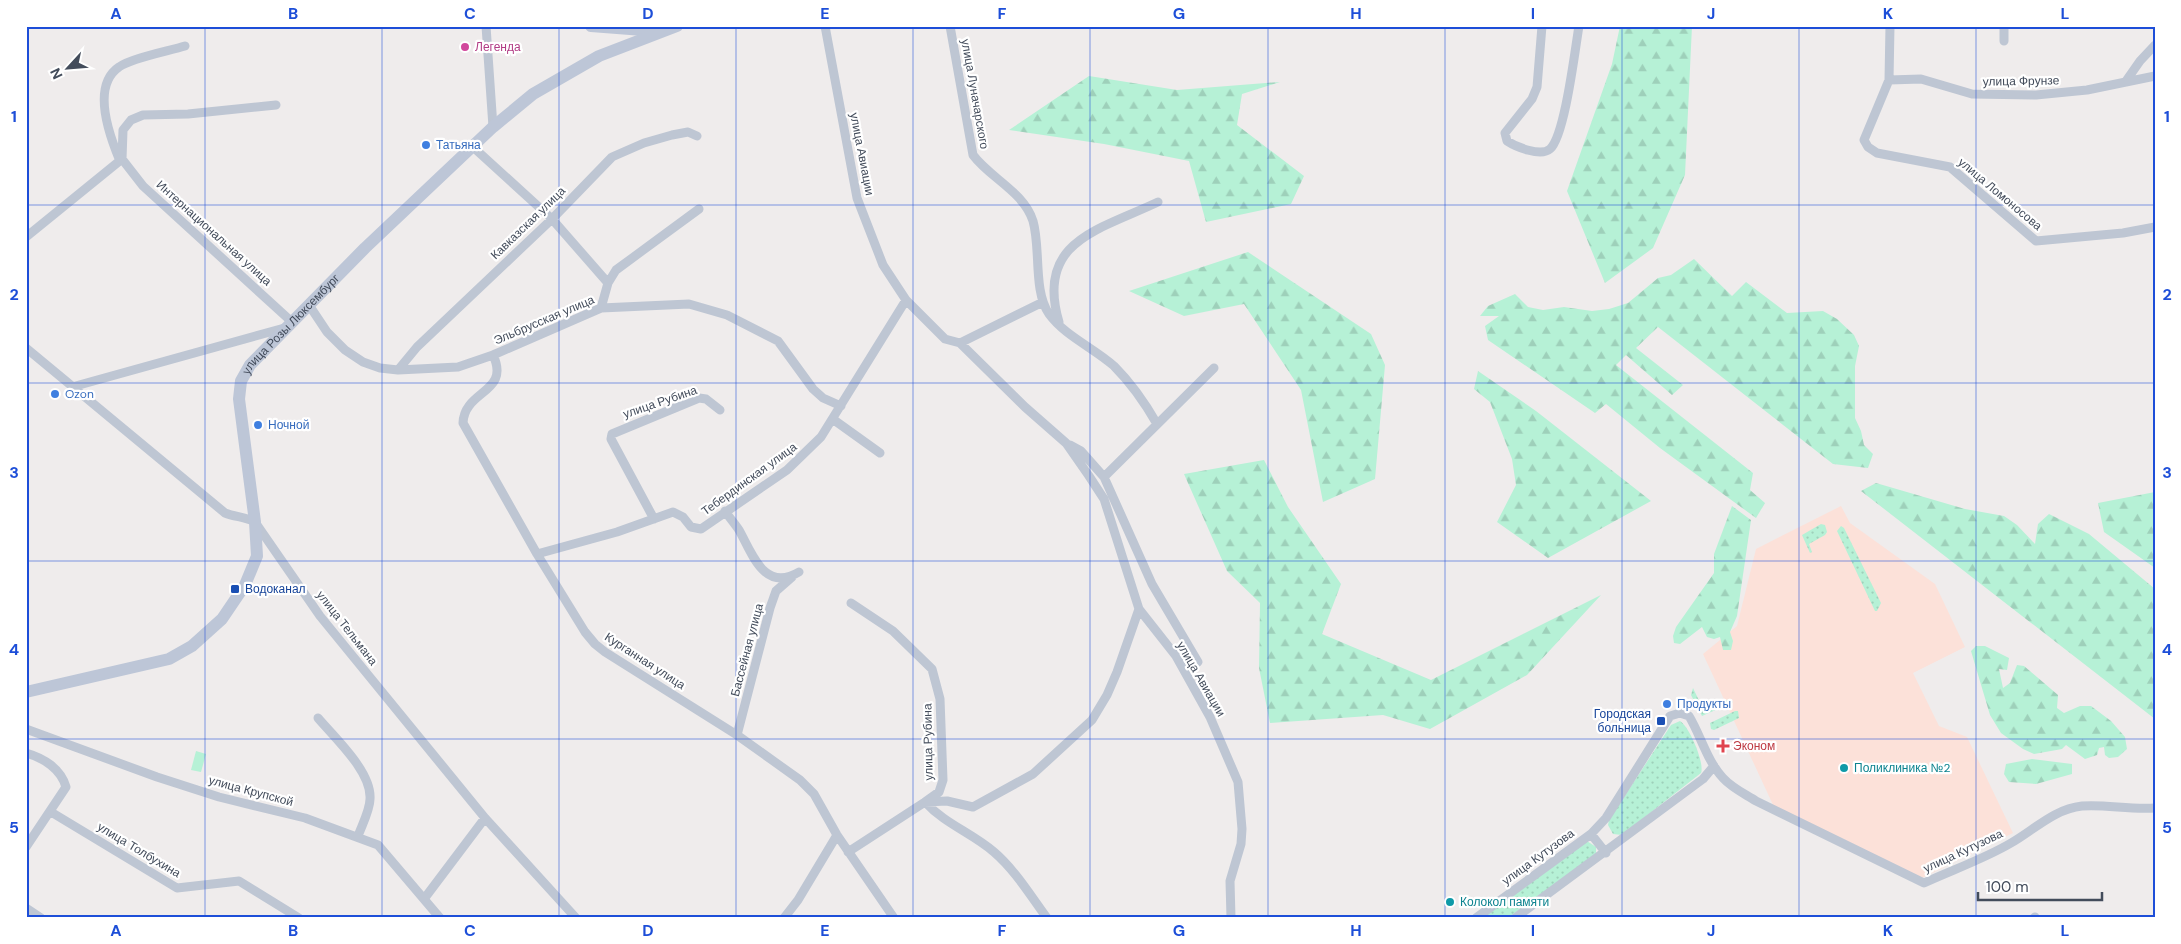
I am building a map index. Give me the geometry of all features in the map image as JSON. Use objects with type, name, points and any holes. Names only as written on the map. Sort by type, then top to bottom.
[{"type":"street","points":[[486,26],[493,127]]},
{"type":"street","points":[[591,26],[661,32]]},
{"type":"street","name":"улица Розы Люксембург","points":[[26,692],[160,662],[192,646],[222,619],[245,585],[257,556],[255,522],[239,399],[240,381],[250,365],[365,248],[493,127],[533,94],[599,56],[677,26]]},
{"type":"street","name":"улица Авиации","points":[[825,26],[857,198],[882,265],[906,300],[945,339],[960,343],[1025,406],[1066,443],[1080,452],[1104,477],[1152,584],[1198,662]]},
{"type":"street","name":"улица Луначарского","points":[[950,26],[973,155],[983,168],[1009,188],[1027,208],[1033,222],[1043,302],[1049,314],[1059,325],[1113,366],[1141,397],[1157,424]]},
{"type":"street","points":[[1542,26],[1537,87],[1532,99],[1506,134],[1507,141],[1513,145],[1541,152],[1548,150],[1554,145],[1563,117],[1579,26]]},
{"type":"street","name":"улица Ломоносова","points":[[1890,26],[1889,80],[1864,140],[1868,147],[1878,153],[1950,167],[2036,241],[2123,233],[2155,227]]},
{"type":"street","points":[[2004,26],[2004,41]]},
{"type":"street","points":[[2126,81],[2140,61],[2155,45]]},
{"type":"street","name":"Интернациональная улица","points":[[185,46],[120,65],[108,76],[104,97],[113,144],[121,160],[143,186],[290,325]]},
{"type":"street","name":"улица Фрунзе","points":[[1889,80],[1921,79],[1972,94],[2036,95],[2087,90],[2155,76]]},
{"type":"street","points":[[26,237],[121,160],[123,130],[131,120],[143,115],[188,114],[276,105]]},
{"type":"street","name":"Кавказская улица","points":[[398,370],[416,347],[552,219],[612,157],[672,135],[688,132],[697,136]]},
{"type":"street","points":[[473,147],[552,219],[608,284]]},
{"type":"street","points":[[1059,325],[1052,294],[1054,275],[1072,246],[1085,236],[1158,202]]},
{"type":"street","points":[[601,308],[608,284],[616,270],[699,209]]},
{"type":"street","name":"Тебердинская улица","points":[[537,554],[617,532],[673,512],[683,517],[691,527],[701,528],[787,470],[806,454],[834,420],[906,300]]},
{"type":"street","points":[[960,343],[1043,302]]},
{"type":"street","name":"Эльбрусская улица","points":[[309,305],[327,332],[345,350],[363,362],[380,368],[398,370],[458,366],[493,355],[601,308],[689,304],[727,316],[778,341],[813,389],[823,398],[842,406]]},
{"type":"street","points":[[72,387],[290,325]]},
{"type":"street","points":[[26,348],[225,513],[235,517],[249,518],[255,522]]},
{"type":"street","name":"Курганная улица","points":[[493,355],[498,366],[498,376],[494,383],[468,406],[463,414],[463,423],[537,554],[595,644],[737,735],[800,780],[814,794],[837,835],[894,918]]},
{"type":"street","points":[[1104,477],[1214,368]]},
{"type":"street","name":"улица Рубина","points":[[654,519],[611,439],[612,434],[699,398],[706,399],[720,410]]},
{"type":"street","points":[[834,420],[880,453]]},
{"type":"street","name":"улица Авиации","points":[[1066,443],[1104,499],[1139,608],[1176,656],[1206,709],[1238,782],[1242,829],[1230,881],[1231,918]]},
{"type":"street","name":"Бассейная улица","points":[[725,511],[738,530],[751,556],[761,568],[773,576],[782,578],[795,574],[776,592],[770,608],[737,735]]},
{"type":"street","name":"улица Тельмана","points":[[255,522],[320,616],[485,818],[576,918]]},
{"type":"street","name":"улица Рубина","points":[[848,852],[939,792],[943,780],[940,699],[932,669],[893,630],[851,603]]},
{"type":"street","points":[[925,802],[947,801],[973,807],[1033,774],[1052,757],[1092,720],[1107,695],[1128,645],[1139,608]]},
{"type":"street","name":"улица Кутузова","points":[[1476,918],[1592,834],[1606,818],[1670,716],[1680,713],[1688,716],[1714,766],[1728,783],[1756,801],[1924,883],[2011,843],[2064,810],[2082,806],[2122,809],[2155,808]]},
{"type":"street","points":[[318,718],[361,769],[369,786],[370,800],[358,836]]},
{"type":"street","name":"улица Крупской","points":[[26,729],[219,797],[305,818],[358,836],[378,845],[440,918]]},
{"type":"street","points":[[26,753],[47,762],[64,780],[66,787],[26,848]]},
{"type":"street","points":[[1515,918],[1606,853],[1704,779],[1714,766]]},
{"type":"street","points":[[925,802],[936,815],[992,850],[1012,871],[1047,918]]},
{"type":"street","name":"улица Толбухина","points":[[51,812],[178,888],[238,881],[298,918]]},
{"type":"street","points":[[424,898],[485,818]]},
{"type":"street","name":"улица Кутузова","points":[[1592,834],[1606,853]]},
{"type":"street","points":[[784,918],[798,900],[837,835]]},
{"type":"street","points":[[26,908],[42,918]]},
{"type":"shaded area","points":[[1841,506],[1850,523],[1935,584],[1965,647],[1913,673],[1939,726],[1967,737],[2013,833],[1920,879],[1774,807],[1703,654],[1737,626],[1756,549]]},
{"type":"green space","points":[[1620,26],[1692,26],[1685,175],[1653,248],[1605,283],[1567,191],[1612,64]]},
{"type":"green space","points":[[1089,76],[1177,90],[1280,82],[1242,94],[1237,125],[1304,176],[1291,204],[1206,222],[1189,161],[1104,144],[1009,130]]},
{"type":"green space","points":[[1248,252],[1371,334],[1385,365],[1375,479],[1323,502],[1301,390],[1244,304],[1184,316],[1129,291]]},
{"type":"green space","points":[[1694,259],[1732,296],[1746,282],[1787,313],[1823,311],[1837,319],[1854,335],[1859,346],[1855,366],[1855,418],[1861,431],[1864,445],[1873,454],[1868,468],[1833,464],[1658,327],[1636,348],[1683,385],[1672,395],[1626,355],[1616,365],[1753,473],[1750,490],[1765,503],[1756,518],[1660,448],[1606,404],[1595,413],[1488,340],[1485,326],[1499,316],[1480,316],[1488,306],[1515,294],[1528,307],[1543,310],[1564,307],[1592,311],[1609,309],[1628,303],[1658,278],[1671,275]]},
{"type":"green space","points":[[1478,371],[1536,411],[1651,501],[1548,558],[1497,522],[1516,485],[1512,459],[1490,402],[1474,389]]},
{"type":"green space","points":[[1264,460],[1288,507],[1341,584],[1322,634],[1431,680],[1601,595],[1527,675],[1430,729],[1383,715],[1270,723],[1259,668],[1260,603],[1227,571],[1184,474]]},
{"type":"green space","points":[[1876,483],[1965,509],[2004,516],[2017,525],[2035,544],[2038,524],[2049,514],[2089,534],[2155,589],[2155,719],[1861,491]]},
{"type":"green space","points":[[2155,492],[2155,568],[2104,532],[2098,503]]},
{"type":"green space","points":[[1732,506],[1751,520],[1737,616],[1730,632],[1733,641],[1731,650],[1723,650],[1720,637],[1714,639],[1707,637],[1702,627],[1680,644],[1674,643],[1673,636],[1676,627],[1714,573],[1714,554]]},
{"type":"green space","points":[[1821,524],[1825,525],[1827,532],[1809,544],[1812,552],[1810,553],[1802,535]]},
{"type":"green space","points":[[1841,526],[1844,528],[1881,603],[1877,611],[1875,611],[1837,531]]},
{"type":"green space","points":[[1976,646],[1985,646],[2009,658],[2007,670],[1999,669],[2003,688],[2010,683],[2017,665],[2024,666],[2058,695],[2057,708],[2064,713],[2080,706],[2091,706],[2111,721],[2125,737],[2127,749],[2118,757],[2109,758],[2105,755],[2104,747],[2099,748],[2097,755],[2085,759],[2066,745],[2062,749],[2034,754],[2023,749],[2001,733],[1990,715],[1971,651]]},
{"type":"green space","points":[[1693,688],[1704,711],[1729,699],[1733,702],[1702,716],[1691,695]]},
{"type":"green space","points":[[1738,711],[1739,718],[1714,730],[1711,729],[1710,723]]},
{"type":"green space","points":[[1680,721],[1688,730],[1695,745],[1701,761],[1701,773],[1622,835],[1613,834],[1608,825],[1609,820],[1671,725]]},
{"type":"green space","points":[[196,751],[206,754],[201,772],[191,770]]},
{"type":"green space","points":[[2032,759],[2072,764],[2072,774],[2036,784],[2009,782],[2004,774],[2006,764]]},
{"type":"green space","points":[[1587,841],[1596,847],[1596,854],[1508,918],[1482,918]]},
{"type":"place","name":"Легенда","points":[[465,47]]},
{"type":"place","name":"Татьяна","points":[[426,145]]},
{"type":"place","name":"Ozon","points":[[55,394]]},
{"type":"place","name":"Ночной","points":[[258,425]]},
{"type":"place","name":"Водоканал","points":[[235,589]]},
{"type":"place","name":"Продукты","points":[[1667,704]]},
{"type":"place","name":"Городская больница","points":[[1661,721]]},
{"type":"place","name":"Эконом","points":[[1723,746]]},
{"type":"place","name":"Поликлиника №2","points":[[1844,768]]},
{"type":"place","name":"Колокол памяти","points":[[1450,902]]}]
